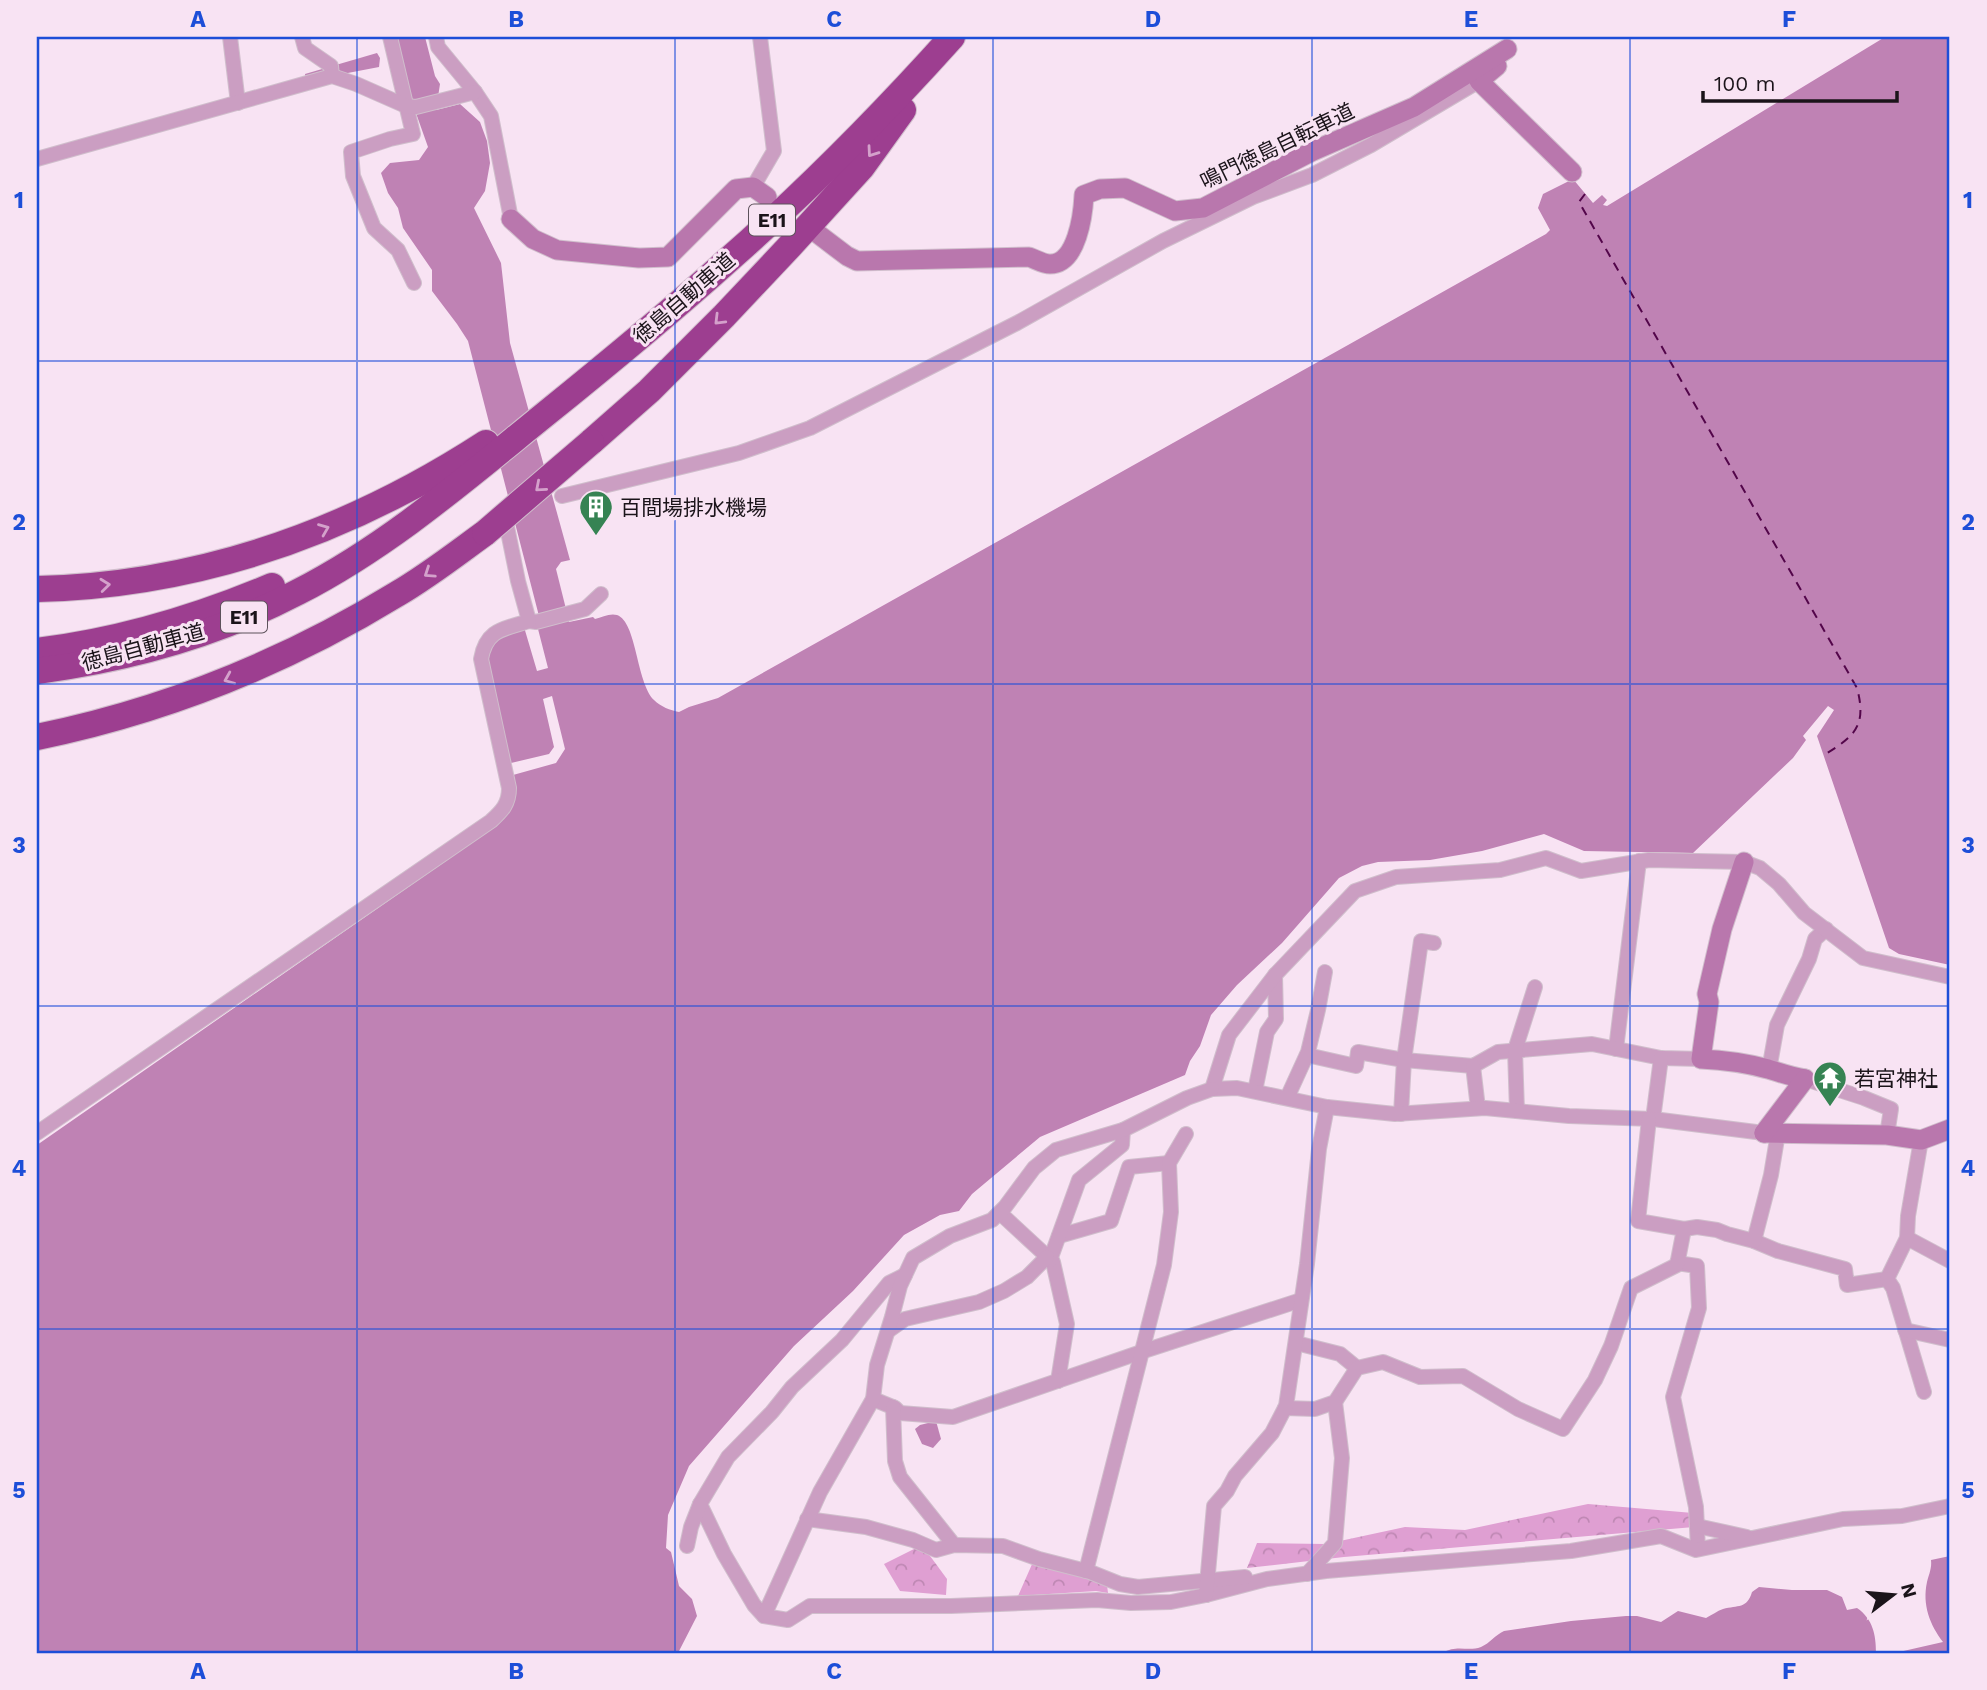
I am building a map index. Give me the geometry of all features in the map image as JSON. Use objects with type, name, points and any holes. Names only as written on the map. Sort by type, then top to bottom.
[{"type":"highway","name":"徳島自動車道","points":[[37,671],[158,648],[241,619],[296,593],[378,545],[452,490],[728,261],[844,152],[953,37]]},
{"type":"highway","points":[[37,737],[178,699],[266,663],[320,638],[398,594],[485,533],[649,391],[724,316],[862,167],[953,37]]},
{"type":"highway","points":[[37,589],[133,582],[224,564],[271,549],[330,527],[372,507],[457,462],[521,420],[577,388]]},
{"type":"highway","name":"徳島自動車道","points":[[37,651],[108,640],[201,614],[335,558],[428,509]]},
{"type":"main road","points":[[1504,43],[1508,57],[1479,81],[1572,172]]},
{"type":"main road","name":"鳴門徳島自転車道","points":[[818,234],[857,261],[1029,257],[1047,264],[1056,263],[1068,254],[1080,229],[1084,195],[1100,189],[1125,188],[1175,211],[1203,208],[1313,151],[1414,107],[1504,43]]},
{"type":"main road","points":[[511,219],[533,239],[557,250],[639,258],[668,257],[736,189],[760,192]]},
{"type":"main road","points":[[1744,862],[1722,929],[1707,993],[1709,1002],[1701,1059],[1726,1060],[1769,1070],[1786,1077],[1805,1079],[1771,1133]]},
{"type":"main road","points":[[1771,1133],[1887,1135],[1921,1140],[1950,1129]]},
{"type":"street","points":[[230,37],[238,103]]},
{"type":"street","points":[[302,37],[305,48],[331,66],[332,76]]},
{"type":"street","points":[[390,37],[411,106],[413,134],[351,152],[353,176],[374,228],[398,250],[414,284]]},
{"type":"street","points":[[436,37],[438,47],[491,116],[511,219]]},
{"type":"street","points":[[760,37],[774,151],[760,192]]},
{"type":"street","points":[[37,159],[332,76],[411,106],[472,93]]},
{"type":"street","points":[[562,496],[739,453],[810,428],[1017,323],[1163,241],[1253,197],[1312,175],[1371,145],[1479,81]]},
{"type":"street","points":[[504,511],[518,581],[533,622]]},
{"type":"street","points":[[37,1133],[503,811],[509,799],[509,788],[481,659],[483,648],[490,636],[498,631],[585,609],[601,594]]},
{"type":"street","points":[[1212,1088],[1228,1035],[1275,975],[1355,891],[1396,877],[1500,870],[1546,858],[1581,871],[1650,860],[1744,862],[1760,868],[1779,884],[1804,913],[1863,958],[1950,977]]},
{"type":"street","points":[[1616,1049],[1639,861]]},
{"type":"street","points":[[1769,1070],[1777,1025],[1809,959],[1815,939],[1826,929]]},
{"type":"street","points":[[1401,1114],[1404,1060],[1421,941],[1434,943]]},
{"type":"street","points":[[1287,1098],[1307,1055],[1325,972]]},
{"type":"street","points":[[1255,1091],[1267,1032],[1276,1019],[1275,975]]},
{"type":"street","points":[[1517,1111],[1515,1051],[1535,987]]},
{"type":"street","points":[[1307,1055],[1356,1066],[1358,1052],[1404,1060],[1473,1066],[1498,1052],[1592,1045],[1661,1058],[1701,1059]]},
{"type":"street","points":[[1661,1058],[1638,1221],[1684,1229],[1697,1227],[1717,1230],[1754,1241],[1778,1251],[1845,1269],[1847,1285],[1887,1279]]},
{"type":"street","points":[[1473,1066],[1478,1108]]},
{"type":"street","points":[[1805,1079],[1891,1109],[1887,1135]]},
{"type":"street","points":[[764,1616],[820,1492],[873,1399],[877,1365],[900,1286],[913,1258],[950,1236],[992,1220],[1034,1168],[1056,1150],[1123,1130],[1212,1088],[1237,1088],[1327,1107],[1401,1114],[1478,1108],[1569,1116],[1651,1119],[1771,1133],[1771,1175],[1754,1241]]},
{"type":"street","points":[[1207,1588],[1214,1506],[1235,1476],[1272,1433],[1285,1408],[1307,1264],[1319,1149],[1327,1107]]},
{"type":"street","points":[[888,1331],[905,1319],[979,1302],[1004,1291],[1027,1276],[1048,1258],[1079,1180],[1122,1145],[1123,1130]]},
{"type":"street","points":[[1086,1571],[1164,1265],[1171,1212],[1169,1163],[1186,1134]]},
{"type":"street","points":[[1887,1279],[1908,1238],[1908,1216],[1921,1140]]},
{"type":"street","points":[[1059,1236],[1111,1220],[1129,1167],[1169,1163]]},
{"type":"street","points":[[1000,1213],[1053,1262],[1067,1324],[1058,1381]]},
{"type":"street","points":[[1678,1264],[1684,1229]]},
{"type":"street","points":[[1908,1238],[1950,1261]]},
{"type":"street","points":[[1285,1408],[1315,1409],[1335,1402],[1357,1368],[1383,1362],[1420,1377],[1463,1376],[1518,1409],[1563,1429],[1595,1380],[1611,1346],[1631,1288],[1678,1264],[1697,1266],[1699,1308],[1673,1398],[1690,1474],[1698,1549]]},
{"type":"street","points":[[687,1546],[700,1504],[728,1457],[772,1412],[792,1387],[842,1340],[889,1283],[905,1275]]},
{"type":"street","points":[[1887,1279],[1893,1288],[1924,1392]]},
{"type":"street","points":[[873,1399],[893,1407],[900,1413],[953,1418],[1144,1351],[1301,1300]]},
{"type":"street","points":[[1905,1330],[1950,1340]]},
{"type":"street","points":[[1296,1343],[1340,1353],[1357,1368]]},
{"type":"street","points":[[1307,1574],[1335,1543],[1342,1458],[1335,1402]]},
{"type":"street","points":[[893,1407],[895,1461],[900,1476],[954,1545]]},
{"type":"street","points":[[700,1504],[724,1554],[754,1605],[764,1616],[789,1620],[810,1606],[951,1606],[1097,1600],[1171,1602],[1207,1588]]},
{"type":"street","points":[[807,1519],[866,1527],[913,1540],[936,1550],[954,1545],[1003,1546],[1120,1584],[1138,1587],[1207,1588],[1307,1574],[1571,1551],[1661,1536],[1698,1549],[1843,1519],[1902,1516],[1950,1506]]},
{"type":"street","points":[[1697,1526],[1752,1538]]},
{"type":"green space","points":[[1588,1504],[1693,1513],[1694,1527],[1247,1568],[1257,1543],[1326,1544],[1405,1527],[1465,1530]]},
{"type":"green space","points":[[922,1545],[947,1579],[946,1595],[900,1591],[884,1564]]},
{"type":"green space","points":[[1033,1562],[1107,1585],[1108,1593],[1096,1591],[1018,1596]]},
{"type":"shaded area","points":[[395,37],[425,37],[435,76],[440,84],[436,110],[460,104],[480,122],[487,141],[490,163],[485,191],[474,208],[501,263],[510,343],[570,560],[561,562],[556,569],[566,609],[539,616],[468,341],[432,291],[432,270],[403,228],[398,208],[388,193],[381,173],[390,163],[419,160],[428,147],[406,85]]},
{"type":"shaded area","points":[[1885,37],[1950,37],[1950,965],[1899,954],[1889,948],[1817,736],[1834,710],[1828,706],[1803,736],[1806,740],[1793,758],[1693,853],[1584,851],[1544,834],[1482,851],[1430,860],[1378,862],[1362,866],[1339,878],[1282,943],[1237,985],[1211,1015],[1200,1046],[1185,1075],[1040,1137],[972,1194],[959,1211],[940,1215],[904,1235],[853,1291],[794,1346],[689,1466],[668,1515],[666,1548],[671,1552],[679,1586],[692,1599],[697,1616],[678,1653],[37,1653],[37,1145],[493,828],[513,805],[513,775],[556,763],[565,749],[552,696],[543,699],[554,747],[549,754],[511,763],[486,655],[497,641],[524,627],[537,671],[548,668],[538,629],[568,620],[617,615],[629,629],[643,680],[654,700],[679,712],[718,698],[1546,234],[1550,230],[1538,208],[1543,194],[1573,179],[1593,203],[1602,195],[1607,200],[1603,205],[1607,206]]},
{"type":"shaded area","points":[[377,53],[380,58],[379,67],[306,81],[305,74]]},
{"type":"shaded area","points":[[936,1421],[941,1439],[933,1448],[922,1444],[915,1429]]},
{"type":"shaded area","points":[[1950,1556],[1950,1653],[1882,1653],[1943,1642],[1928,1614],[1926,1590],[1931,1560]]},
{"type":"shaded area","points":[[1759,1587],[1827,1590],[1842,1597],[1847,1610],[1857,1608],[1870,1622],[1876,1653],[1442,1653],[1453,1649],[1481,1647],[1504,1631],[1571,1621],[1637,1616],[1661,1622],[1678,1611],[1706,1618],[1723,1609],[1745,1604],[1752,1592]]},
{"type":"ferry route","points":[[1585,194],[1579,202],[1857,688],[1860,712],[1856,729],[1844,742],[1824,755]]},
{"type":"place","name":"百間場排水機場","points":[[596,537]]},
{"type":"place","name":"若宮神社","points":[[1830,1108]]}]
